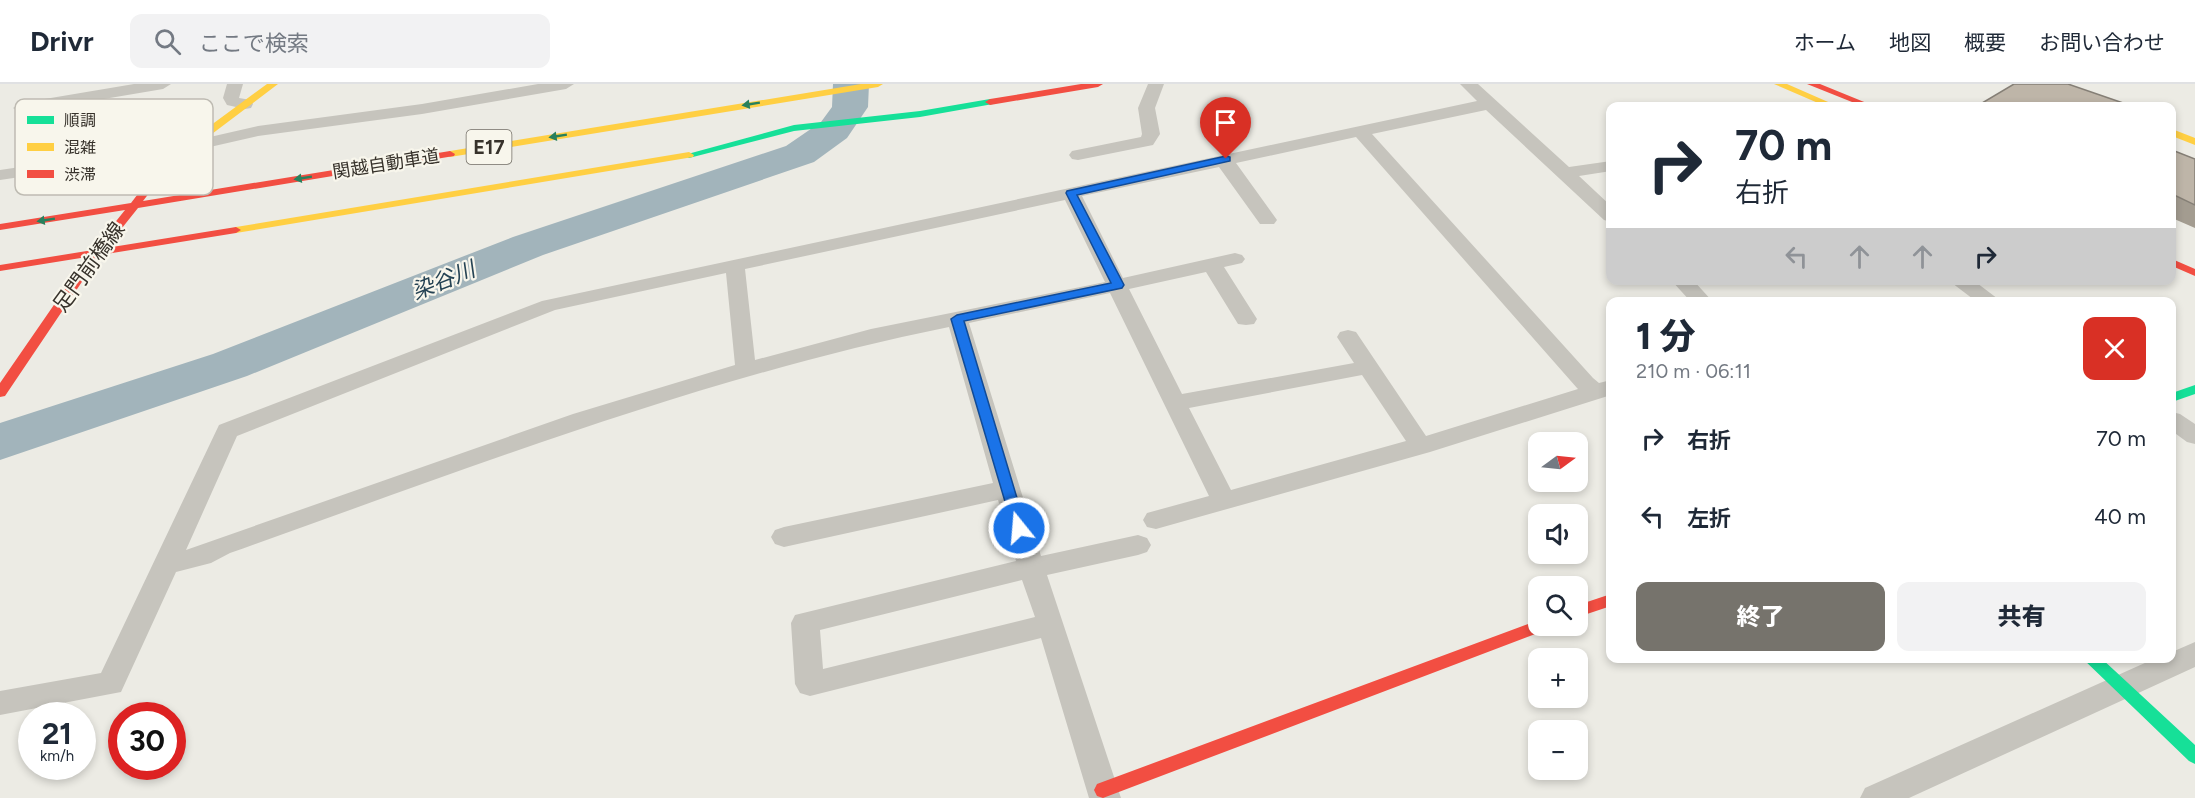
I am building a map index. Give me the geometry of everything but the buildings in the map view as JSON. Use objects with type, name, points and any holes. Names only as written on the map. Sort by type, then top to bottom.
[{"type":"main road","name":"足門前橋線","points":[[213,128],[273,84]]},
{"type":"main road","name":"関越自動車道","points":[[213,193],[877,84]]},
{"type":"main road","points":[[0,268],[671,160],[806,126],[920,114],[1098,84]]},
{"type":"main road","points":[[1779,84],[1825,102]]},
{"type":"main road","points":[[1812,84],[1859,102]]},
{"type":"main road","points":[[2176,134],[2195,142]]},
{"type":"main road","name":"足門前橋線","points":[[0,393],[96,253],[143,195]]},
{"type":"main road","name":"関越自動車道","points":[[0,227],[201,195]]},
{"type":"main road","points":[[2176,264],[2195,273]]},
{"type":"main road","points":[[2176,396],[2195,389]]},
{"type":"main road","points":[[1588,608],[1606,602]]},
{"type":"main road","points":[[1104,794],[1528,631]]},
{"type":"main road","points":[[2095,663],[2195,756]]},
{"type":"street","points":[[74,99],[163,84]]},
{"type":"street","points":[[235,84],[231,98],[233,101],[246,104]]},
{"type":"street","points":[[213,141],[258,131],[422,109],[566,84]]},
{"type":"street","points":[[1078,154],[1147,141],[1151,134],[1145,114],[1145,105],[1156,84]]},
{"type":"street","points":[[1468,84],[1606,211]]},
{"type":"street","points":[[0,703],[111,683],[227,431],[549,305],[1222,160],[1491,105]]},
{"type":"street","points":[[1360,131],[1585,383],[1603,390]]},
{"type":"street","points":[[1222,160],[1231,168],[1266,220]]},
{"type":"street","points":[[1565,173],[1606,167]]},
{"type":"street","points":[[0,175],[15,173]]},
{"type":"street","points":[[1071,193],[1224,501]]},
{"type":"street","points":[[166,564],[202,556],[221,546],[581,420],[748,369],[871,336],[1235,259]]},
{"type":"street","points":[[733,264],[737,275],[744,361],[748,369]]},
{"type":"street","points":[[1212,264],[1246,319]]},
{"type":"street","points":[[1686,285],[1698,297]]},
{"type":"street","points":[[1966,285],[1984,297]]},
{"type":"street","points":[[957,319],[1031,568],[1051,624],[1104,794]]},
{"type":"street","points":[[1348,336],[1421,446]]},
{"type":"street","points":[[1176,404],[1369,368]]},
{"type":"street","points":[[1156,520],[1421,446],[1603,390]]},
{"type":"street","points":[[2176,423],[2195,436]]},
{"type":"street","points":[[784,537],[1007,489]]},
{"type":"street","points":[[1051,624],[810,684],[805,623],[1031,568],[1138,545]]},
{"type":"street","points":[[2176,663],[2195,654]]},
{"type":"street","points":[[1876,798],[2176,663]]},
{"type":"waterway","name":"染谷川","points":[[0,442],[230,365],[528,246],[800,154],[834,130],[850,107],[851,84]]},
{"type":"traffic: fast","points":[[689,155],[794,128],[920,114],[990,102]]},
{"type":"traffic: fast","points":[[2176,396],[2195,389]]},
{"type":"traffic: fast","points":[[2095,663],[2195,756]]},
{"type":"traffic: slow","points":[[213,128],[273,84]]},
{"type":"traffic: slow","points":[[450,154],[878,84]]},
{"type":"traffic: slow","points":[[1779,84],[1823,102]]},
{"type":"traffic: slow","points":[[2176,134],[2195,142]]},
{"type":"traffic: slow","points":[[236,230],[689,155]]},
{"type":"traffic: jam","points":[[990,102],[1098,84]]},
{"type":"traffic: jam","points":[[1812,84],[1859,102]]},
{"type":"traffic: jam","points":[[213,192],[450,154]]},
{"type":"traffic: jam","points":[[0,393],[96,253],[142,195]]},
{"type":"traffic: jam","points":[[0,227],[197,195]]},
{"type":"traffic: jam","points":[[0,268],[236,230]]},
{"type":"traffic: jam","points":[[2176,264],[2195,273]]},
{"type":"traffic: jam","points":[[1588,608],[1606,602]]},
{"type":"traffic: jam","points":[[1103,790],[1528,631]]},
{"type":"route","points":[[1019,528],[957,319],[1118,285],[1071,193],[1226,159]]}]
